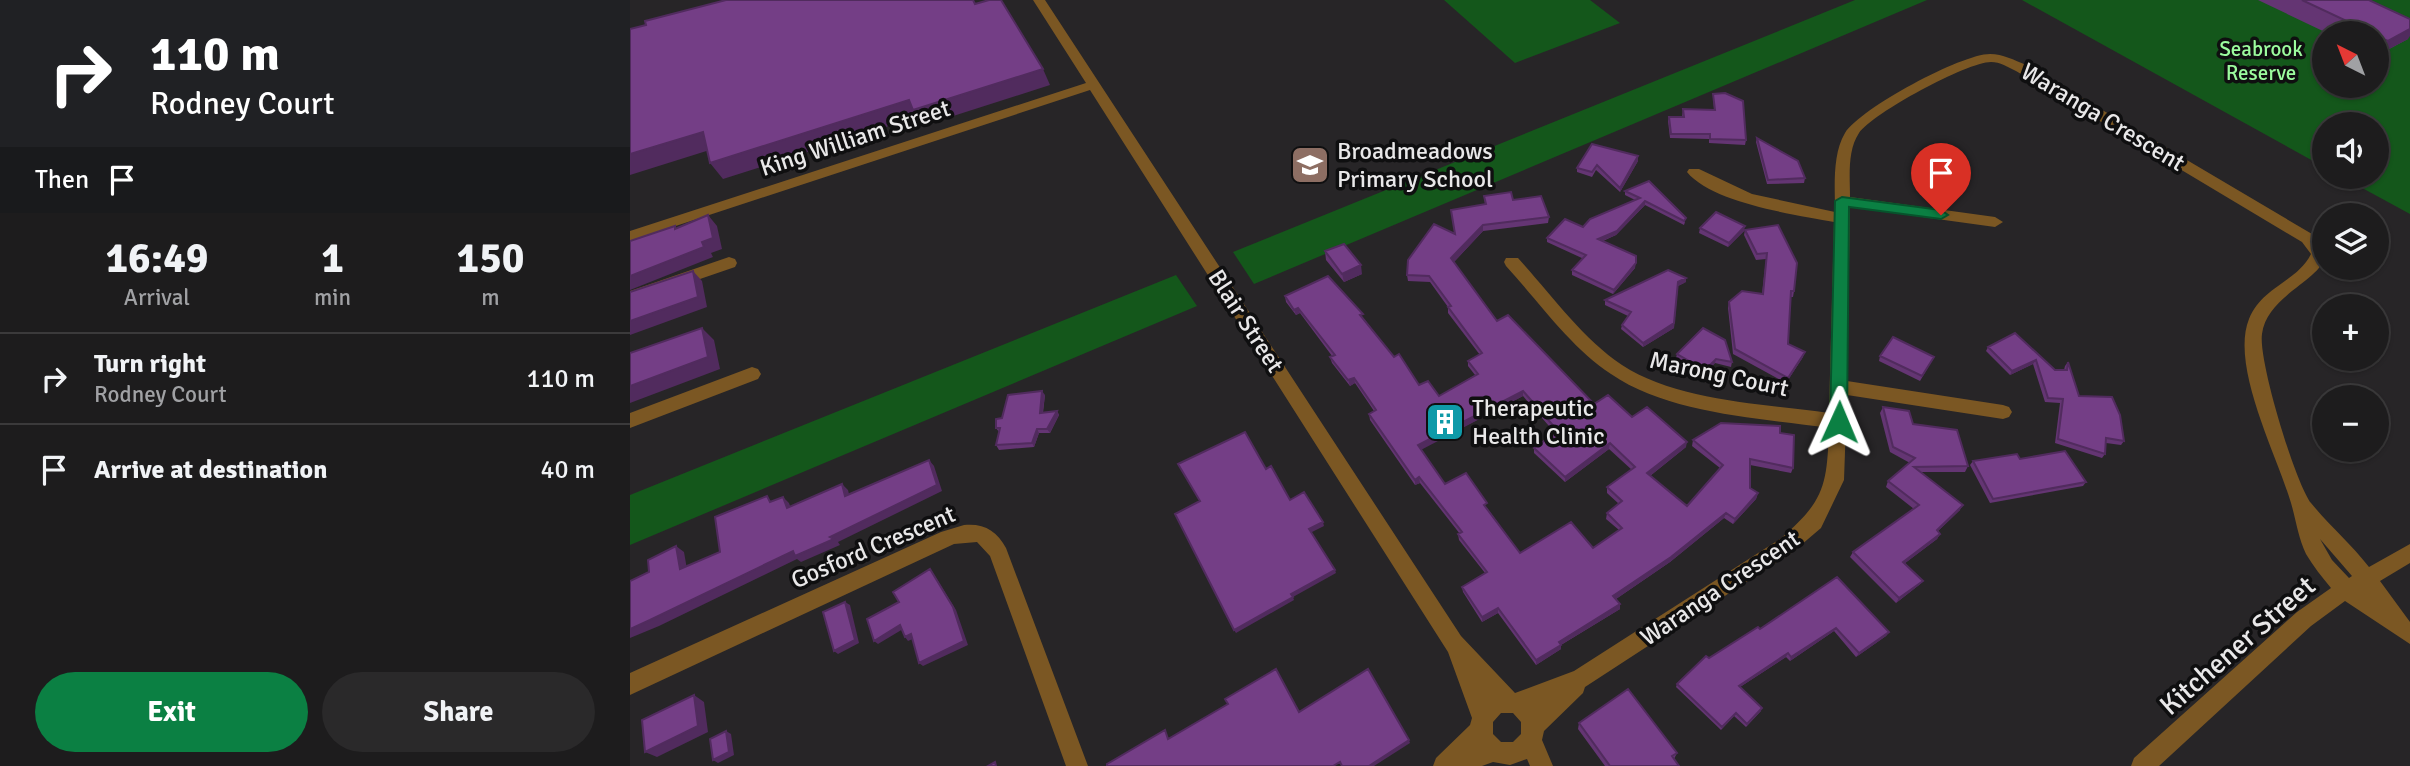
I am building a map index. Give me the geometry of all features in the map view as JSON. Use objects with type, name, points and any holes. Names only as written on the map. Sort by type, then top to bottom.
[{"type":"street","name":"Blair Street","points":[[1039,0],[1454,643],[1495,743]]},
{"type":"street","name":"Waranga Crescent","points":[[1514,703],[1583,678],[1762,563],[1814,522],[1835,480],[1839,422],[1845,152],[1854,131],[1864,120],[1898,98],[1982,60],[1995,58],[2021,68],[2307,238],[2317,249],[2317,260],[2273,295],[2265,305],[2259,316],[2253,345],[2259,379],[2301,504],[2309,539],[2344,591]]},
{"type":"street","name":"King William Street","points":[[630,236],[1093,85]]},
{"type":"street","points":[[1695,172],[1739,196],[1783,208],[1842,209],[1995,222]]},
{"type":"street","name":"Marong Court","points":[[1512,262],[1602,358],[1642,385],[1698,399],[1839,422]]},
{"type":"street","points":[[630,297],[729,263]]},
{"type":"street","points":[[630,421],[752,374]]},
{"type":"street","points":[[1839,387],[2003,412]]},
{"type":"street","name":"Waranga Crescent","points":[[2301,504],[2347,554],[2410,634]]},
{"type":"street","name":"Gosford Crescent","points":[[630,684],[947,538],[976,531],[990,537],[999,554],[1077,766]]},
{"type":"street","name":"Kitchener Street","points":[[2142,766],[2304,620],[2344,591],[2410,553]]},
{"type":"street","points":[[2344,591],[2410,634]]},
{"type":"street","name":"Blair Street","points":[[1454,643],[1514,703]]},
{"type":"street","name":"Waranga Crescent","points":[[1532,733],[1583,678]]},
{"type":"street","points":[[1495,743],[1494,705],[1514,703],[1531,717],[1532,733],[1542,766]]},
{"type":"street","points":[[1444,766],[1495,743],[1519,751],[1532,733]]},
{"type":"street","points":[[1454,766],[1495,743]]},
{"type":"green space","points":[[1444,0],[1590,0],[1620,23],[1515,63]]},
{"type":"green space","points":[[1855,0],[1927,0],[1254,284],[1233,252]]},
{"type":"green space","name":"Seabrook Reserve","points":[[2022,0],[2410,0],[2410,214],[2364,189],[2389,189],[2389,112],[2312,112],[2312,160]]},
{"type":"green space","points":[[1176,275],[1197,306],[630,545],[630,495]]},
{"type":"building","points":[[726,0],[973,0],[975,4],[1001,0],[1043,69],[913,110],[909,100],[710,163],[703,132],[630,154],[630,29],[646,25],[645,21]]},
{"type":"building","points":[[2302,0],[2369,0],[2410,19],[2410,29],[2389,40],[2389,21],[2347,21]]},
{"type":"building","points":[[1725,93],[1743,101],[1746,140],[1710,139],[1710,134],[1671,134],[1669,117],[1684,117],[1683,109],[1715,110],[1713,94]]},
{"type":"building","points":[[1757,138],[1798,161],[1805,178],[1768,180]]},
{"type":"building","points":[[1592,144],[1638,156],[1620,188],[1597,165],[1592,172],[1577,168]]},
{"type":"building","points":[[1649,181],[1686,218],[1684,221],[1645,201],[1617,231],[1598,239],[1636,256],[1636,263],[1614,290],[1572,270],[1586,255],[1547,238],[1565,219],[1583,227],[1590,219],[1640,198],[1625,191]]},
{"type":"building","points":[[1511,192],[1513,200],[1541,196],[1549,217],[1483,225],[1451,258],[1497,321],[1508,315],[1594,404],[1608,395],[1632,417],[1647,407],[1687,442],[1647,473],[1687,506],[1723,465],[1693,440],[1721,423],[1780,426],[1780,433],[1794,435],[1793,468],[1750,459],[1750,488],[1758,493],[1735,519],[1726,513],[1671,557],[1613,596],[1620,604],[1559,642],[1561,645],[1536,660],[1498,608],[1482,617],[1462,587],[1487,572],[1458,534],[1462,532],[1419,477],[1415,480],[1369,414],[1376,410],[1354,378],[1348,380],[1330,357],[1335,355],[1298,308],[1294,310],[1285,296],[1328,276],[1363,314],[1360,315],[1394,357],[1399,354],[1419,385],[1428,381],[1439,396],[1478,374],[1468,361],[1482,353],[1429,276],[1407,275],[1408,260],[1434,224],[1455,234],[1451,210],[1486,204],[1484,196]],"holes":[[[1523,391],[1558,431],[1534,448],[1565,477],[1610,443],[1635,467],[1607,487],[1622,501],[1607,513],[1622,528],[1593,548],[1571,522],[1520,553],[1484,505],[1487,503],[1466,473],[1445,484],[1418,445]]]},
{"type":"building","points":[[1716,212],[1745,226],[1729,243],[1700,228]]},
{"type":"building","points":[[708,215],[713,238],[702,242],[704,247],[630,276],[630,241],[675,226],[675,229]]},
{"type":"building","points":[[1778,225],[1797,263],[1794,291],[1791,291],[1788,344],[1805,352],[1788,378],[1735,349],[1729,302],[1742,291],[1763,294],[1767,253],[1757,254],[1745,230]]},
{"type":"building","points":[[1344,244],[1361,265],[1342,274],[1325,251]]},
{"type":"building","points":[[1668,270],[1686,278],[1678,282],[1674,323],[1643,343],[1622,325],[1631,312],[1605,300]]},
{"type":"building","points":[[693,271],[698,297],[630,321],[630,292]]},
{"type":"building","points":[[702,328],[708,357],[630,386],[630,353]]},
{"type":"building","points":[[1703,328],[1725,340],[1732,362],[1716,359],[1705,370],[1677,354]]},
{"type":"building","points":[[2015,333],[2055,370],[2067,370],[2068,362],[2079,396],[2112,397],[2120,415],[2124,441],[2106,438],[2105,454],[2058,439],[2063,399],[2048,398],[2036,360],[2012,371],[1988,347]]},
{"type":"building","points":[[1893,337],[1934,357],[1922,376],[1880,356]]},
{"type":"building","points":[[1042,391],[1040,413],[1057,411],[1047,429],[1037,429],[1032,443],[996,445],[1000,428],[996,428],[996,419],[1002,418],[1008,395]]},
{"type":"building","points":[[1883,407],[1909,411],[1913,424],[1957,430],[1968,466],[1914,467],[1963,505],[1937,530],[1940,534],[1903,562],[1923,581],[1899,598],[1853,552],[1919,505],[1888,481],[1915,458],[1893,447]]},
{"type":"building","points":[[1245,432],[1266,469],[1271,466],[1290,500],[1304,492],[1323,522],[1309,529],[1335,570],[1234,630],[1175,514],[1200,501],[1178,464]]},
{"type":"building","points":[[2065,451],[2086,482],[1993,499],[1973,461],[2017,454],[2020,459]]},
{"type":"building","points":[[929,460],[937,485],[830,537],[834,539],[795,556],[793,551],[630,629],[630,581],[649,572],[648,560],[676,546],[680,569],[720,552],[715,517],[767,496],[770,502],[783,497],[787,508],[842,484],[845,496]]},
{"type":"building","points":[[930,569],[953,607],[964,641],[919,663],[911,634],[905,637],[900,625],[874,641],[867,619],[899,602],[893,592]]},
{"type":"building","points":[[1837,577],[1889,632],[1859,653],[1836,628],[1791,657],[1788,653],[1739,686],[1762,708],[1747,724],[1736,713],[1722,727],[1677,684],[1706,656],[1709,658],[1758,627],[1760,629]]},
{"type":"building","points":[[845,602],[855,640],[834,651],[823,612]]},
{"type":"building","points":[[1276,669],[1299,712],[1368,669],[1409,740],[1369,766],[1342,766],[1340,762],[1333,766],[1107,766],[1165,730],[1168,739],[1228,704],[1225,699]]},
{"type":"building","points":[[1628,689],[1677,753],[1672,756],[1679,766],[1610,766],[1579,723]]},
{"type":"building","points":[[694,695],[698,726],[645,752],[642,720]]},
{"type":"building","points":[[726,731],[729,752],[713,760],[710,739]]},
{"type":"place","name":"Broadmeadows Primary School","points":[[1310,165]]},
{"type":"place","name":"Therapeutic Health Clinic","points":[[1445,422]]},
{"type":"route","points":[[1839,422],[1842,201],[1941,215]]}]
